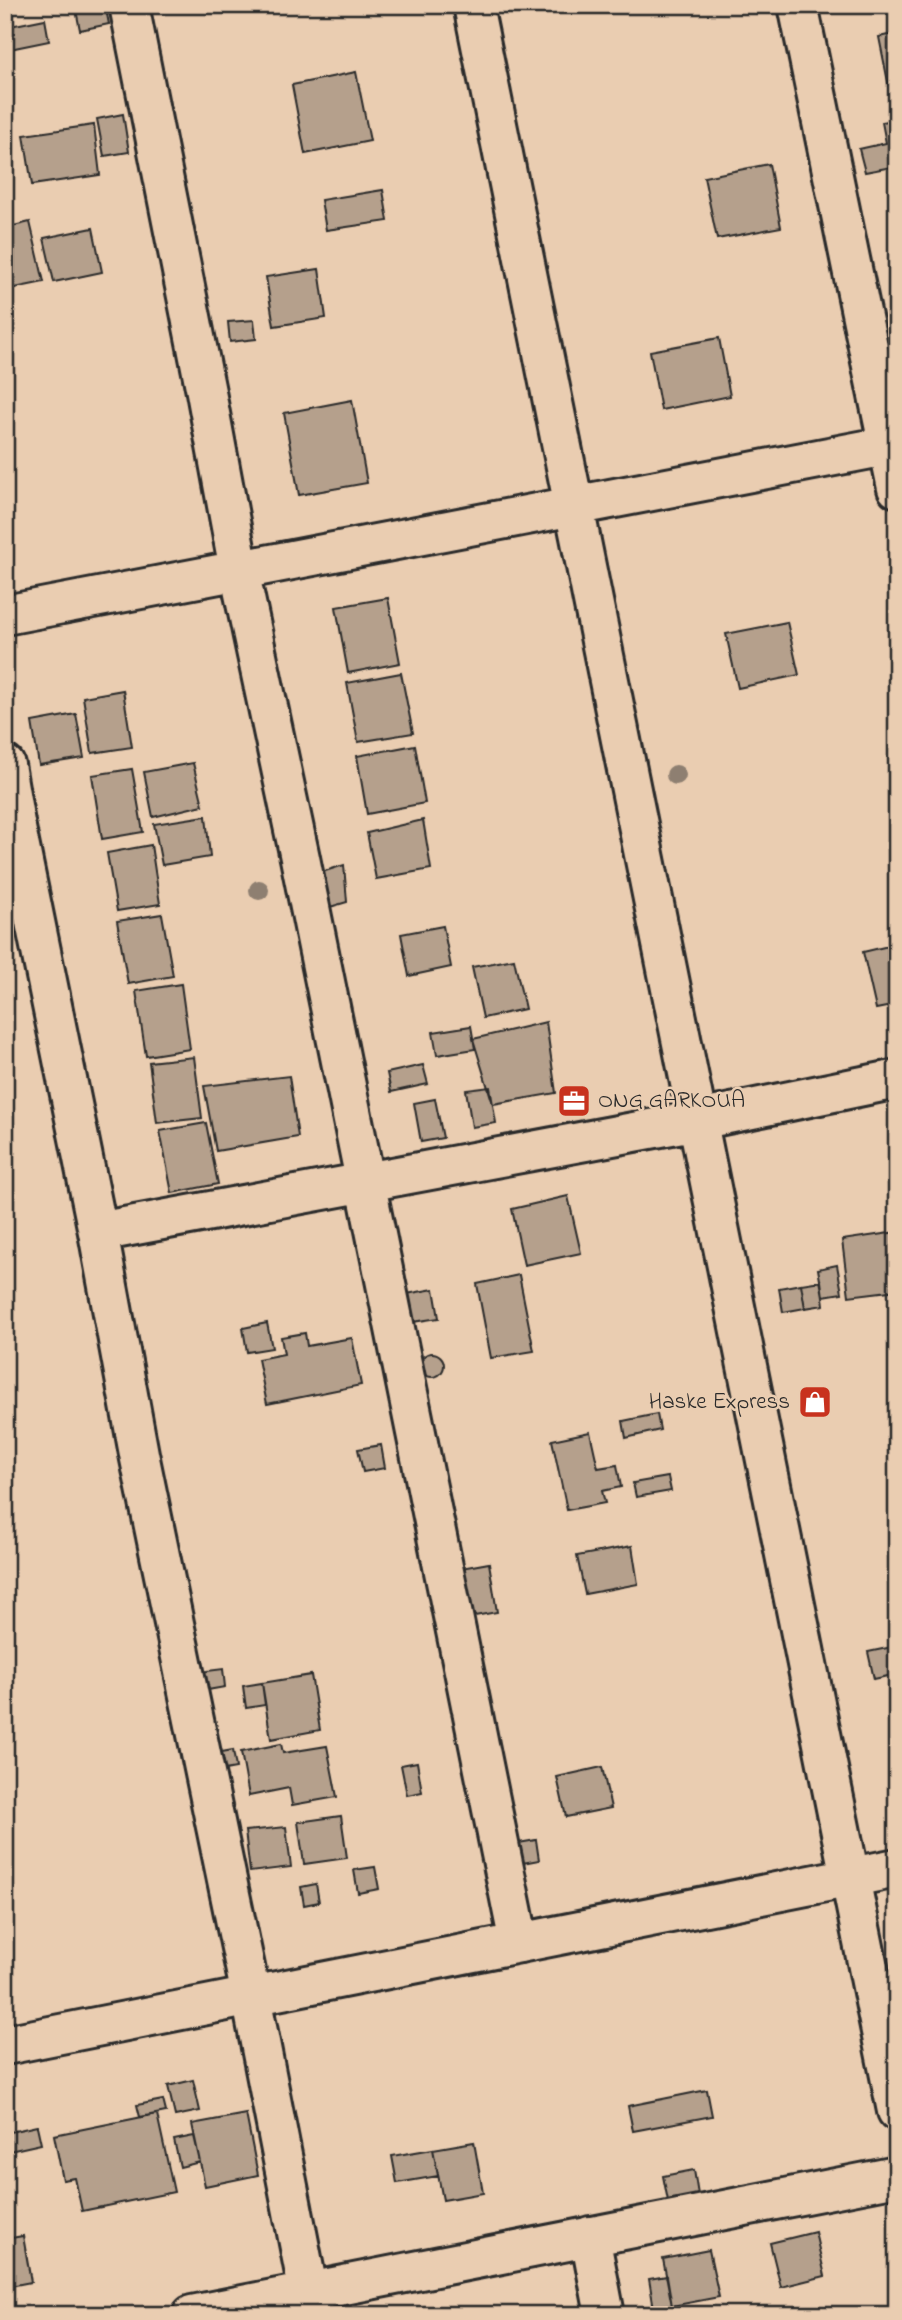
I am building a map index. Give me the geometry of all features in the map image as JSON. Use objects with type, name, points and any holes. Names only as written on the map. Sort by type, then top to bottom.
[{"type":"street","points":[[129,5],[239,570],[303,872],[519,1943]]},
{"type":"street","points":[[472,5],[897,2111]]},
{"type":"street","points":[[798,5],[892,445],[897,488]]},
{"type":"street","points":[[5,615],[892,445]]},
{"type":"street","points":[[5,765],[98,1232],[139,1454],[251,1996],[311,2303]]},
{"type":"street","points":[[98,1232],[698,1120],[897,1079]]},
{"type":"street","points":[[5,2045],[897,1868]]},
{"type":"street","points":[[192,2315],[311,2303],[590,2236],[897,2176]]},
{"type":"street","points":[[590,2236],[605,2315]]},
{"type":"building","points":[[75,5],[105,5],[109,24],[80,30]]},
{"type":"building","points":[[567,5],[585,5],[586,8],[568,12]]},
{"type":"building","points":[[591,5],[637,5],[592,12]]},
{"type":"building","points":[[45,19],[49,41],[5,50],[5,27]]},
{"type":"building","points":[[897,33],[897,91],[890,92],[879,37]]},
{"type":"building","points":[[356,72],[370,141],[305,154],[292,85]]},
{"type":"building","points":[[897,103],[897,166],[865,172],[859,149],[886,143],[882,122],[894,120],[893,104]]},
{"type":"building","points":[[123,114],[129,152],[104,156],[97,119]]},
{"type":"building","points":[[94,125],[100,175],[32,185],[24,135]]},
{"type":"building","points":[[769,164],[781,227],[717,239],[704,177]]},
{"type":"building","points":[[383,190],[388,221],[326,230],[321,200]]},
{"type":"building","points":[[30,222],[44,282],[5,290],[5,228]]},
{"type":"building","points":[[93,228],[102,272],[54,282],[44,238]]},
{"type":"building","points":[[319,269],[326,318],[274,326],[266,277]]},
{"type":"building","points":[[254,320],[256,339],[230,342],[228,322]]},
{"type":"building","points":[[719,338],[730,396],[661,410],[650,351]]},
{"type":"building","points":[[352,400],[367,483],[299,495],[284,413]]},
{"type":"building","points":[[388,598],[400,663],[348,673],[336,607]]},
{"type":"building","points":[[787,622],[799,675],[738,688],[726,634]]},
{"type":"building","points":[[401,673],[413,733],[358,742],[347,683]]},
{"type":"building","points":[[123,690],[132,747],[92,753],[83,697]]},
{"type":"building","points":[[76,714],[84,758],[39,765],[32,722]]},
{"type":"building","points":[[415,745],[425,803],[367,814],[357,756]]},
{"type":"building","points":[[193,763],[203,805],[153,817],[144,772]]},
{"type":"building","points":[[132,769],[143,832],[102,839],[92,775]]},
{"type":"building","points":[[206,816],[210,857],[162,865],[154,824]]},
{"type":"building","points":[[423,820],[431,869],[376,879],[367,833]]},
{"type":"building","points":[[151,845],[160,904],[117,911],[107,853]]},
{"type":"building","points":[[344,865],[347,902],[330,907],[322,872]]},
{"type":"building","points":[[162,914],[173,976],[128,984],[117,921]]},
{"type":"building","points":[[443,926],[451,967],[409,976],[401,934]]},
{"type":"building","points":[[897,944],[897,1005],[876,1009],[863,952]]},
{"type":"building","points":[[514,959],[525,1009],[483,1018],[472,967]]},
{"type":"building","points":[[181,984],[190,1049],[146,1056],[136,991]]},
{"type":"building","points":[[546,1022],[556,1093],[493,1104],[473,1039]]},
{"type":"building","points":[[471,1026],[475,1049],[437,1055],[433,1032]]},
{"type":"building","points":[[194,1057],[202,1118],[157,1123],[149,1062]]},
{"type":"building","points":[[423,1065],[428,1084],[391,1092],[387,1073]]},
{"type":"building","points":[[289,1076],[298,1137],[216,1151],[204,1086]]},
{"type":"building","points":[[490,1087],[496,1123],[472,1127],[466,1090]]},
{"type":"building","points":[[435,1099],[443,1138],[421,1142],[414,1103]]},
{"type":"building","points":[[206,1123],[218,1184],[172,1193],[160,1131]]},
{"type":"building","points":[[568,1196],[581,1253],[524,1265],[512,1209]]},
{"type":"building","points":[[897,1232],[897,1290],[849,1296],[842,1240]]},
{"type":"building","points":[[837,1265],[842,1293],[823,1296],[818,1269]]},
{"type":"building","points":[[519,1275],[534,1351],[491,1358],[477,1284]]},
{"type":"building","points":[[821,1281],[824,1305],[805,1308],[801,1284]]},
{"type":"building","points":[[801,1284],[805,1308],[783,1312],[779,1288]]},
{"type":"building","points":[[434,1289],[439,1318],[406,1323],[401,1295]]},
{"type":"building","points":[[267,1323],[272,1348],[247,1352],[243,1328]]},
{"type":"building","points":[[305,1333],[307,1346],[352,1338],[361,1385],[267,1404],[258,1359],[284,1354],[281,1337]]},
{"type":"building","points":[[432,1353],[440,1357],[444,1365],[440,1373],[432,1377],[424,1373],[420,1365],[424,1357]]},
{"type":"building","points":[[657,1414],[660,1430],[626,1438],[623,1421]]},
{"type":"building","points":[[590,1432],[598,1468],[617,1465],[621,1487],[602,1491],[605,1503],[567,1510],[552,1440]]},
{"type":"building","points":[[381,1445],[385,1468],[363,1472],[358,1449]]},
{"type":"building","points":[[668,1477],[671,1491],[636,1497],[633,1483]]},
{"type":"building","points":[[632,1546],[638,1584],[585,1594],[577,1556]]},
{"type":"building","points":[[489,1563],[497,1612],[469,1617],[461,1568]]},
{"type":"building","points":[[897,1646],[897,1674],[874,1679],[868,1652]]},
{"type":"building","points":[[223,1669],[225,1687],[202,1691],[199,1672]]},
{"type":"building","points":[[311,1675],[320,1730],[271,1739],[262,1683]]},
{"type":"building","points":[[262,1683],[265,1705],[246,1708],[243,1686]]},
{"type":"building","points":[[281,1744],[283,1753],[327,1746],[337,1797],[292,1805],[289,1788],[249,1796],[241,1752]]},
{"type":"building","points":[[233,1750],[236,1768],[219,1771],[216,1753]]},
{"type":"building","points":[[417,1762],[422,1792],[407,1795],[401,1765]]},
{"type":"building","points":[[602,1767],[611,1808],[566,1817],[557,1777]]},
{"type":"building","points":[[341,1816],[347,1858],[304,1864],[298,1822]]},
{"type":"building","points":[[286,1827],[291,1867],[250,1872],[245,1831]]},
{"type":"building","points":[[536,1840],[539,1860],[517,1864],[513,1844]]},
{"type":"building","points":[[375,1867],[379,1889],[358,1893],[354,1870]]},
{"type":"building","points":[[316,1884],[319,1902],[304,1905],[301,1887]]},
{"type":"building","points":[[193,2080],[200,2111],[175,2116],[168,2086]]},
{"type":"building","points":[[707,2090],[712,2116],[633,2131],[628,2106]]},
{"type":"building","points":[[163,2100],[166,2112],[140,2117],[137,2105]]},
{"type":"building","points":[[157,2114],[174,2192],[82,2211],[75,2178],[63,2180],[54,2135]]},
{"type":"building","points":[[246,2114],[258,2175],[205,2186],[192,2124]]},
{"type":"building","points":[[37,2126],[41,2144],[5,2152],[5,2133]]},
{"type":"building","points":[[194,2136],[200,2162],[180,2167],[174,2140]]},
{"type":"building","points":[[474,2142],[483,2193],[443,2200],[433,2149]]},
{"type":"building","points":[[433,2149],[438,2176],[397,2183],[392,2156]]},
{"type":"building","points":[[694,2170],[698,2195],[668,2201],[663,2176]]},
{"type":"building","points":[[815,2232],[825,2276],[781,2287],[770,2243]]},
{"type":"building","points":[[23,2236],[31,2282],[5,2287],[5,2239]]},
{"type":"building","points":[[709,2250],[719,2297],[672,2306],[663,2259]]},
{"type":"building","points":[[667,2276],[672,2306],[654,2309],[649,2279]]},
{"type":"place","name":"ONG GARKOUA","points":[[574,1101]]},
{"type":"place","name":"Haske Express","points":[[815,1402]]}]
